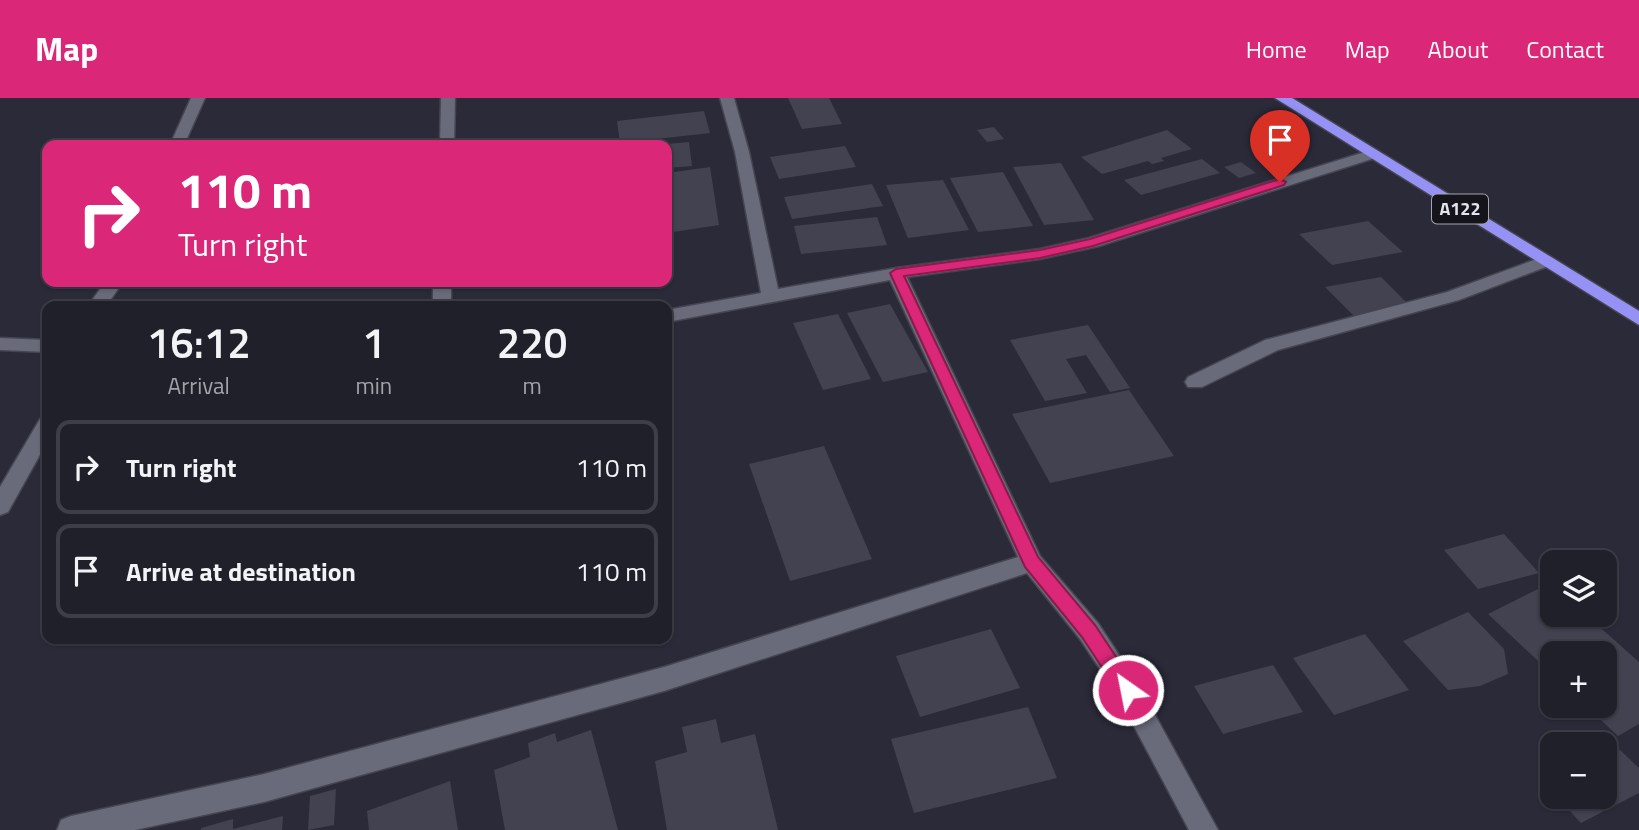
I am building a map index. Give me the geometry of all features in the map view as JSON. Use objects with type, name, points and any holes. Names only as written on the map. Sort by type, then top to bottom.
[{"type":"highway","name":"A122","points":[[1282,98],[1639,319]]},
{"type":"street","points":[[179,140],[198,98]]},
{"type":"street","points":[[447,140],[449,98]]},
{"type":"street","points":[[727,98],[742,152],[771,298]]},
{"type":"street","points":[[672,315],[896,273],[1040,254],[1093,242],[1373,154]]},
{"type":"street","points":[[1195,382],[1272,345],[1453,296],[1545,261]]},
{"type":"street","points":[[896,273],[1032,562],[1089,631],[1128,690],[1204,830]]},
{"type":"street","points":[[0,344],[42,346]]},
{"type":"street","points":[[0,506],[42,431]]},
{"type":"street","points":[[18,477],[42,456]]},
{"type":"street","points":[[71,830],[264,788],[664,679],[1032,562]]},
{"type":"building","points":[[788,98],[829,98],[842,124],[802,129]]},
{"type":"building","points":[[704,111],[710,133],[647,140],[620,140],[617,121]]},
{"type":"building","points":[[994,127],[1004,139],[987,142],[977,130]]},
{"type":"building","points":[[1167,130],[1192,149],[1161,158],[1164,161],[1152,164],[1148,161],[1102,174],[1081,157]]},
{"type":"building","points":[[689,142],[692,166],[672,168],[672,144]]},
{"type":"building","points":[[845,146],[856,167],[779,179],[770,157]]},
{"type":"building","points":[[1202,159],[1220,173],[1141,195],[1124,180]]},
{"type":"building","points":[[1241,162],[1256,173],[1239,178],[1224,167]]},
{"type":"building","points":[[1061,163],[1094,220],[1044,225],[1013,167]]},
{"type":"building","points":[[710,167],[719,225],[672,232],[672,172]]},
{"type":"building","points":[[1003,172],[1033,226],[978,232],[950,178]]},
{"type":"building","points":[[943,180],[969,230],[908,238],[886,185]]},
{"type":"building","points":[[872,184],[883,206],[792,219],[784,197]]},
{"type":"building","points":[[877,217],[887,245],[801,254],[794,226]]},
{"type":"building","points":[[1368,221],[1403,252],[1332,265],[1299,234]]},
{"type":"building","points":[[1381,277],[1410,306],[1354,316],[1325,287]]},
{"type":"building","points":[[890,304],[928,372],[883,382],[847,313]]},
{"type":"building","points":[[838,314],[871,379],[823,390],[793,323]]},
{"type":"building","points":[[1088,325],[1130,388],[1110,392],[1086,355],[1066,359],[1087,393],[1045,401],[1010,340]]},
{"type":"building","points":[[1129,390],[1174,456],[1050,483],[1012,414]]},
{"type":"building","points":[[824,446],[872,559],[790,581],[749,464]]},
{"type":"building","points":[[1504,534],[1539,573],[1478,589],[1444,550]]},
{"type":"building","points":[[1540,588],[1540,627],[1600,627],[1615,641],[1540,641],[1540,663],[1488,614]]},
{"type":"building","points":[[1468,612],[1504,649],[1508,674],[1480,686],[1448,690],[1403,641]]},
{"type":"building","points":[[991,629],[1020,688],[920,717],[896,656]]},
{"type":"building","points":[[1365,634],[1409,690],[1334,715],[1293,658]]},
{"type":"building","points":[[1617,642],[1639,662],[1639,724],[1618,736],[1617,732],[1599,718],[1617,718]]},
{"type":"building","points":[[1273,665],[1303,712],[1223,734],[1194,686]]},
{"type":"building","points":[[1028,707],[1057,778],[914,813],[891,739]]},
{"type":"building","points":[[716,719],[721,743],[755,734],[778,830],[667,830],[655,761],[687,752],[682,727]]},
{"type":"building","points":[[591,730],[618,830],[505,830],[494,770],[530,757],[528,743],[555,733],[557,742]]},
{"type":"building","points":[[1620,750],[1639,768],[1639,793],[1617,804],[1617,752]]},
{"type":"building","points":[[450,781],[458,830],[369,830],[367,811]]},
{"type":"building","points":[[336,789],[334,825],[308,830],[310,796]]},
{"type":"building","points":[[1568,809],[1608,809],[1581,823]]},
{"type":"building","points":[[283,816],[282,830],[233,830],[233,829]]},
{"type":"building","points":[[233,819],[233,830],[201,830],[201,828]]},
{"type":"route","points":[[1128,690],[1089,631],[1032,562],[896,273],[1040,254],[1093,242],[1280,182]]}]
